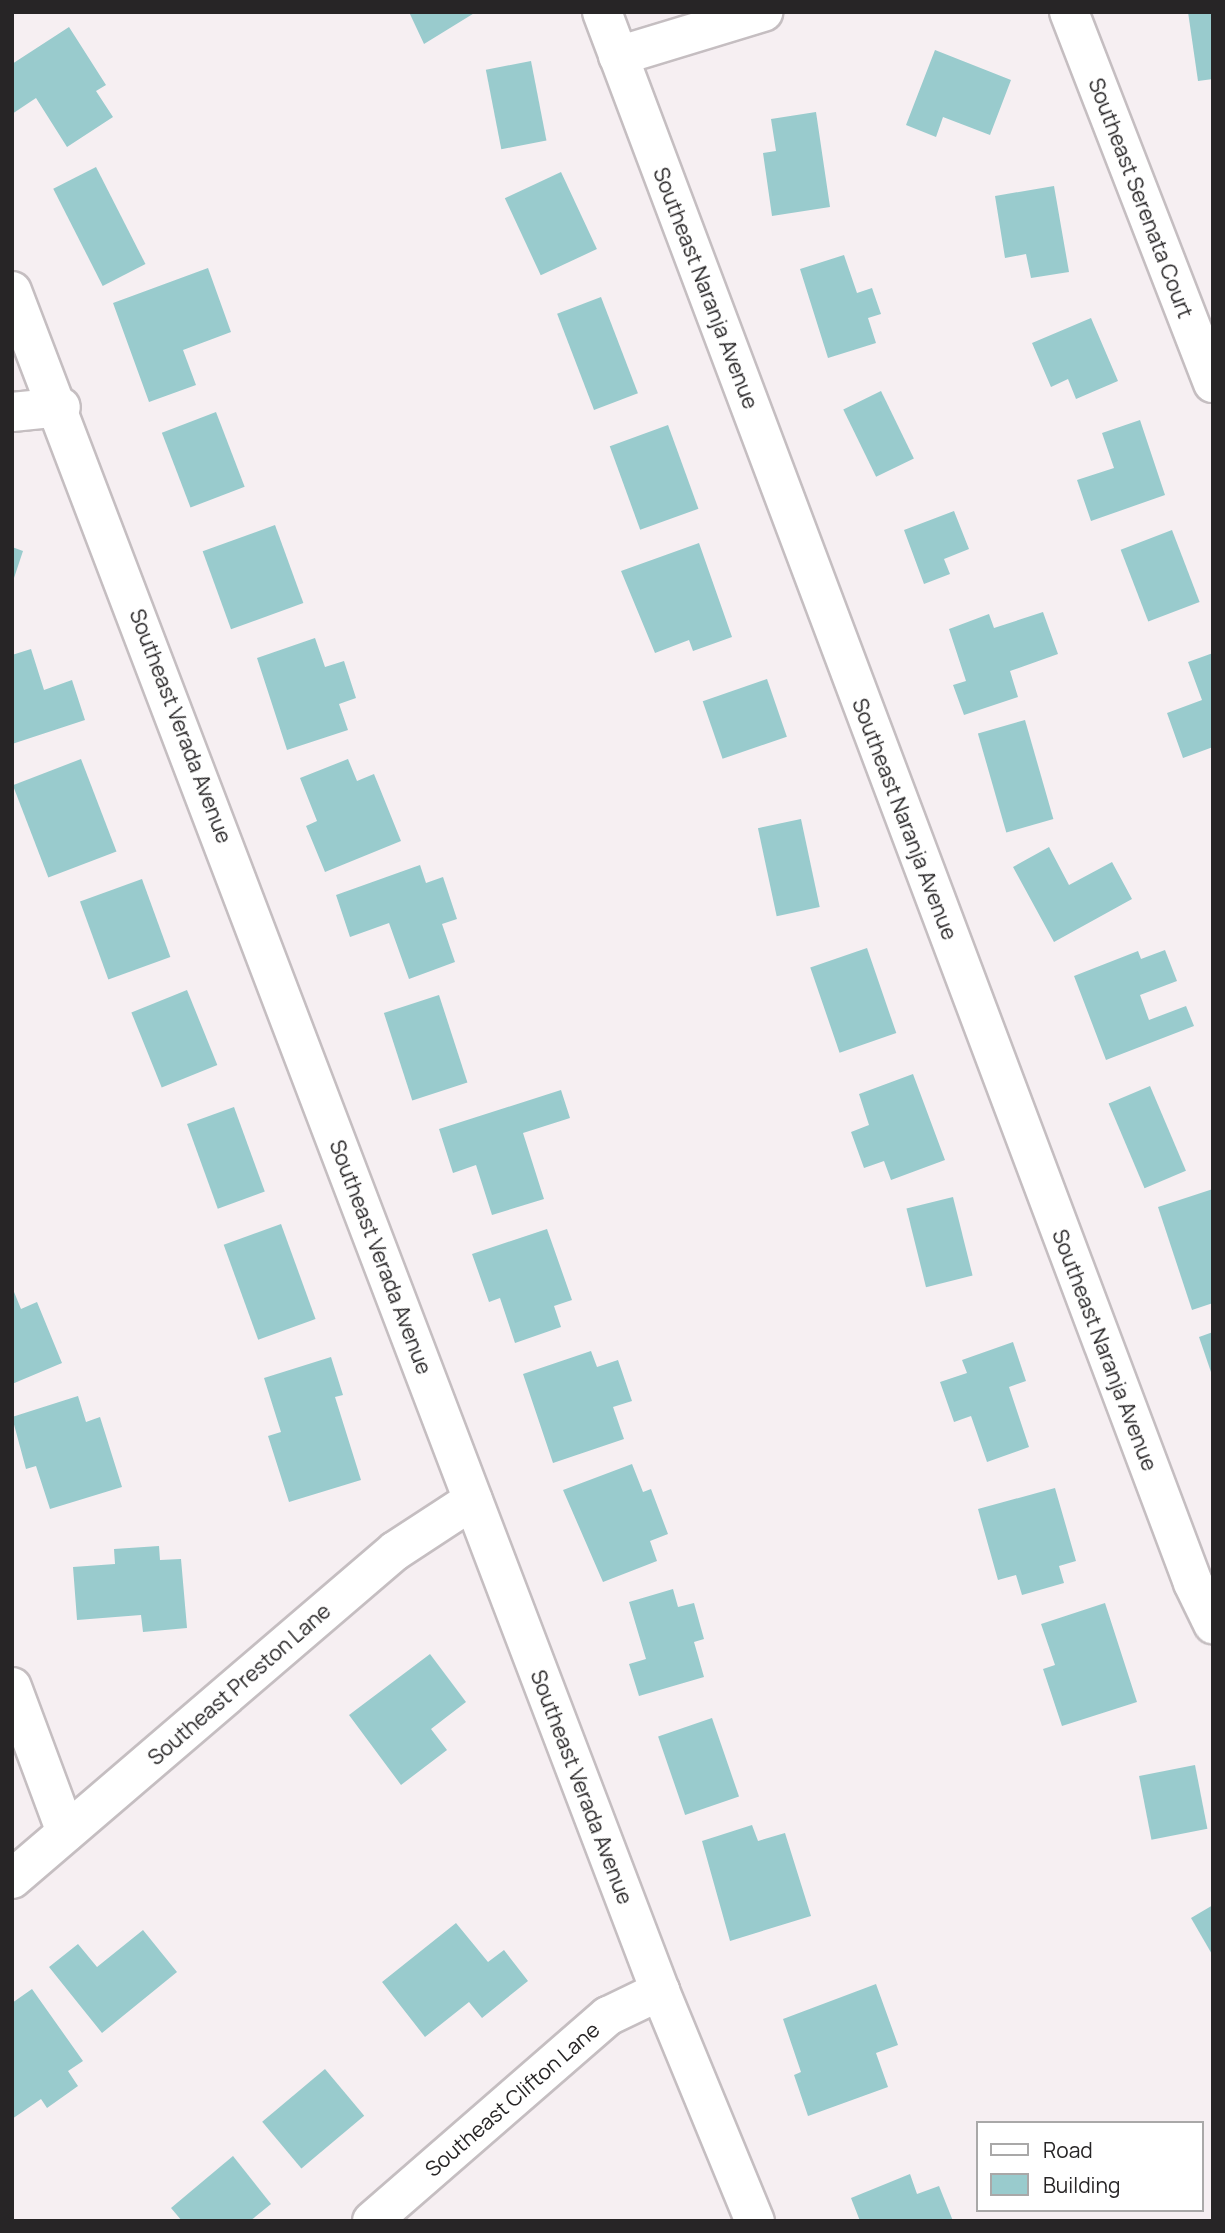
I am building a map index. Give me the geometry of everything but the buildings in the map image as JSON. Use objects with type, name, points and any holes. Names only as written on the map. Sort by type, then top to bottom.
[{"type":"street","name":"Southeast Naranja Avenue","points":[[602,12],[1188,1570],[1213,1624]]},
{"type":"street","points":[[618,56],[763,12]]},
{"type":"street","name":"Southeast Serenata Court","points":[[1069,12],[1213,383]]},
{"type":"street","name":"Southeast Verada Avenue","points":[[12,291],[61,407],[660,1991],[755,2221]]},
{"type":"street","points":[[12,412],[61,407]]},
{"type":"street","name":"Southeast Preston Lane","points":[[12,1879],[395,1551],[473,1500]]},
{"type":"street","points":[[12,1687],[66,1832]]},
{"type":"street","name":"Southeast Clifton Lane","points":[[372,2221],[608,2016],[660,1991]]}]
